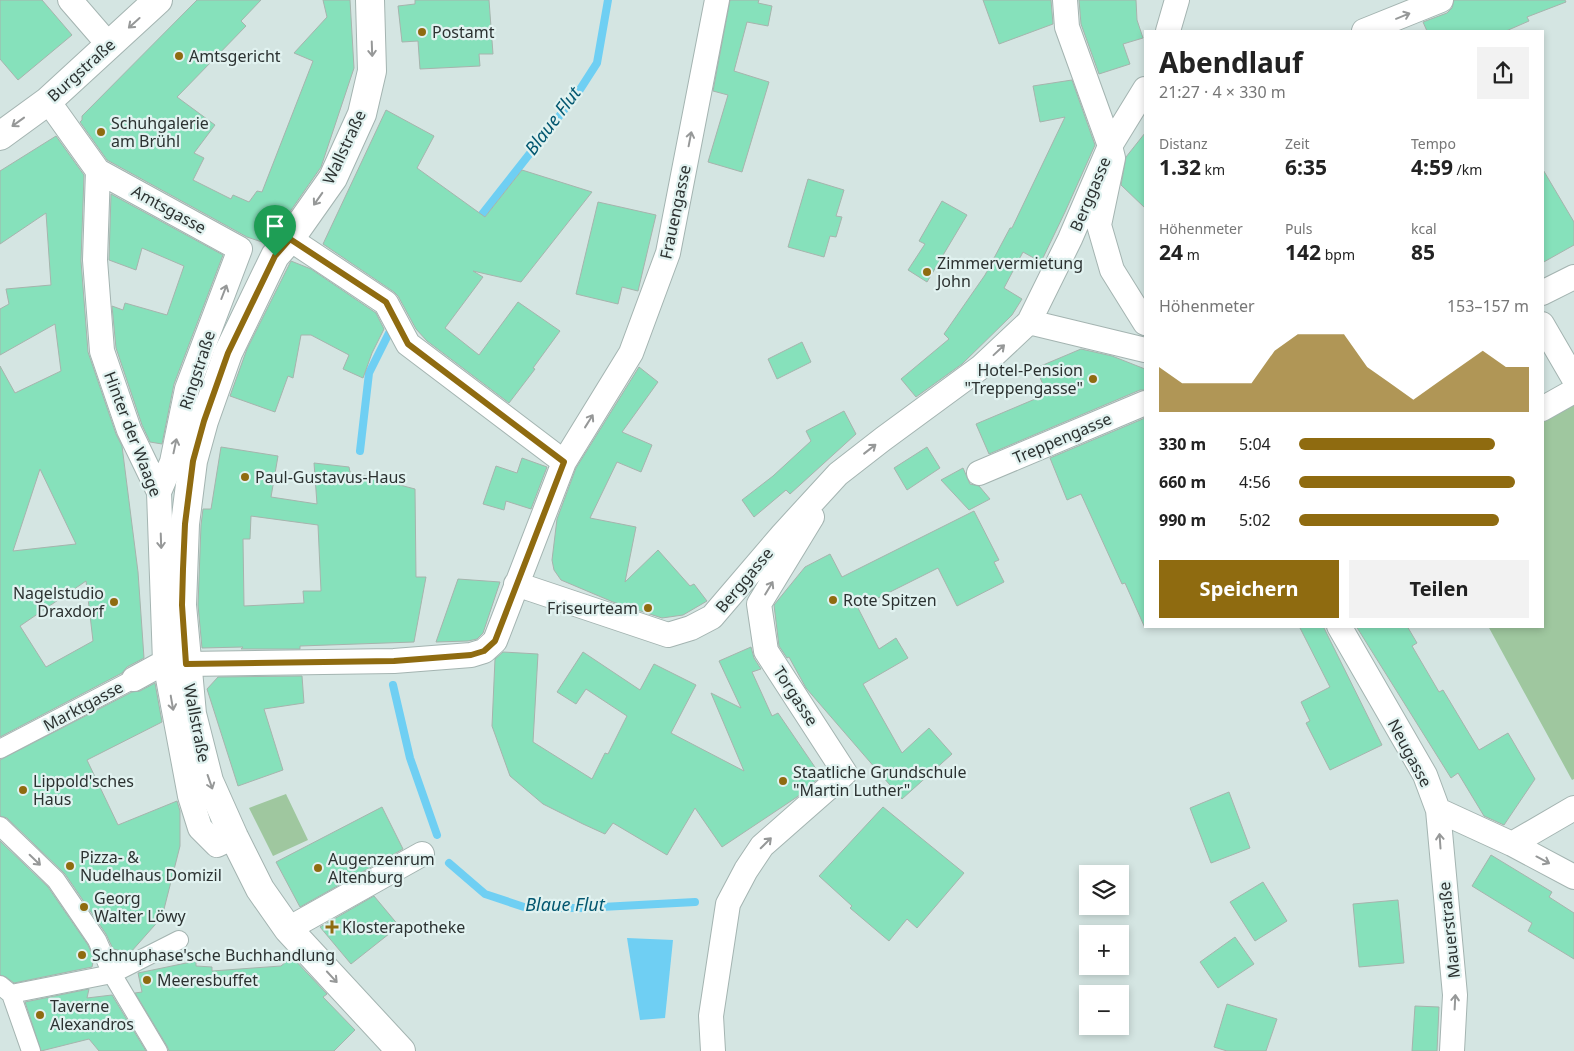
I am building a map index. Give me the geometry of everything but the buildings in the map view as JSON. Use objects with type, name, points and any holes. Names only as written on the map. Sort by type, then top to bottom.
[{"type":"street","points":[[70,0],[109,46]]},
{"type":"street","name":"Burgstraße","points":[[0,136],[48,101],[158,0]]},
{"type":"street","name":"Wallstraße","points":[[370,0],[372,71],[362,114],[333,178],[290,239],[275,256],[228,353],[204,421],[193,461],[185,524],[182,605],[176,663],[192,714],[209,782],[234,838],[260,889],[288,929],[401,1051]]},
{"type":"street","name":"Frauengasse","points":[[564,462],[631,353],[668,253],[717,0]]},
{"type":"street","points":[[1065,0],[1067,27],[1113,158],[1099,225],[1112,270],[1144,321]]},
{"type":"street","points":[[1168,30],[1177,0]]},
{"type":"street","points":[[1367,30],[1442,0]]},
{"type":"street","name":"Berggasse","points":[[516,584],[668,635],[691,628],[712,617],[783,534],[833,480],[883,439],[980,367],[1029,322],[1070,239],[1110,146],[1144,91]]},
{"type":"street","points":[[48,101],[98,170]]},
{"type":"street","points":[[1110,146],[1144,124]]},
{"type":"street","name":"Amtsgasse","points":[[98,170],[240,249]]},
{"type":"street","name":"Hinter der Waage","points":[[98,170],[95,260],[102,351],[129,430],[159,492],[190,796],[200,828],[217,845],[234,838]]},
{"type":"street","points":[[176,663],[394,661],[471,655],[484,651],[495,641],[564,462],[408,344],[386,302],[290,239]]},
{"type":"street","name":"Ringstraße","points":[[159,492],[172,462],[187,389],[240,249]]},
{"type":"street","points":[[1544,292],[1574,278]]},
{"type":"street","points":[[1029,322],[1144,350]]},
{"type":"street","points":[[1544,327],[1574,379]]},
{"type":"street","points":[[1544,408],[1574,391]]},
{"type":"street","name":"Treppengasse","points":[[979,473],[1144,403]]},
{"type":"street","name":"Torgasse","points":[[712,1051],[711,1016],[728,904],[746,870],[762,846],[845,773],[766,651],[759,604],[833,480]]},
{"type":"street","name":"Neugasse","points":[[1340,628],[1425,775],[1438,810]]},
{"type":"street","name":"Marktgasse","points":[[0,749],[134,679],[176,663]]},
{"type":"street","points":[[1512,844],[1574,808]]},
{"type":"street","points":[[1438,810],[1512,844],[1574,877]]},
{"type":"street","name":"Mauerstraße","points":[[1438,810],[1456,995],[1452,1051]]},
{"type":"street","points":[[0,826],[56,880],[97,940],[112,974],[158,1051]]},
{"type":"street","points":[[288,929],[422,854]]},
{"type":"street","points":[[31,1051],[5,989],[112,974],[179,940]]},
{"type":"green space","points":[[1574,398],[1574,779],[1572,780],[1489,628],[1544,628],[1544,415]]},
{"type":"green space","points":[[286,794],[308,840],[273,856],[249,808]]},
{"type":"water","points":[[627,938],[673,940],[665,1018],[640,1020]]},
{"type":"waterway","name":"Blaue Flut","points":[[476,222],[579,91],[597,63],[608,0]]},
{"type":"waterway","name":"Blaue Flut","points":[[360,451],[369,373],[389,333]]},
{"type":"waterway","name":"Blaue Flut","points":[[393,685],[410,758],[437,835]]},
{"type":"waterway","name":"Blaue Flut","points":[[449,863],[485,894],[527,908],[583,908],[695,902]]},
{"type":"place","name":"Postamt","points":[[422,32]]},
{"type":"place","name":"Amtsgericht","points":[[179,56]]},
{"type":"place","name":"Schuhgalerie am Brühl","points":[[101,132]]},
{"type":"place","name":"Zimmervermietung John","points":[[927,272]]},
{"type":"place","name":"Hotel-Pension \"Treppengasse\"","points":[[1093,379]]},
{"type":"place","name":"Paul-Gustavus-Haus","points":[[245,477]]},
{"type":"place","name":"Rote Spitzen","points":[[833,600]]},
{"type":"place","name":"Nagelstudio Draxdorf","points":[[114,602]]},
{"type":"place","name":"Friseurteam","points":[[648,608]]},
{"type":"place","name":"Staatliche Grundschule \"Martin Luther\"","points":[[783,781]]},
{"type":"place","name":"Lippold'sches Haus","points":[[23,790]]},
{"type":"place","name":"Pizza- & Nudelhaus Domizil","points":[[70,866]]},
{"type":"place","name":"Augenzenrum Altenburg","points":[[318,868]]},
{"type":"place","name":"Georg Walter Löwy","points":[[84,907]]},
{"type":"place","name":"Klosterapotheke","points":[[332,927]]},
{"type":"place","name":"Schnuphase'sche Buchhandlung","points":[[82,955]]},
{"type":"place","name":"Meeresbuffet","points":[[147,980]]},
{"type":"place","name":"Taverne Alexandros","points":[[40,1015]]},
{"type":"route","points":[[290,239],[386,302],[408,344],[564,462],[495,641],[484,651],[471,655],[394,661],[309,664],[186,664],[182,605],[183,569],[185,524],[193,461],[204,421],[228,353],[275,256],[290,239]]}]
